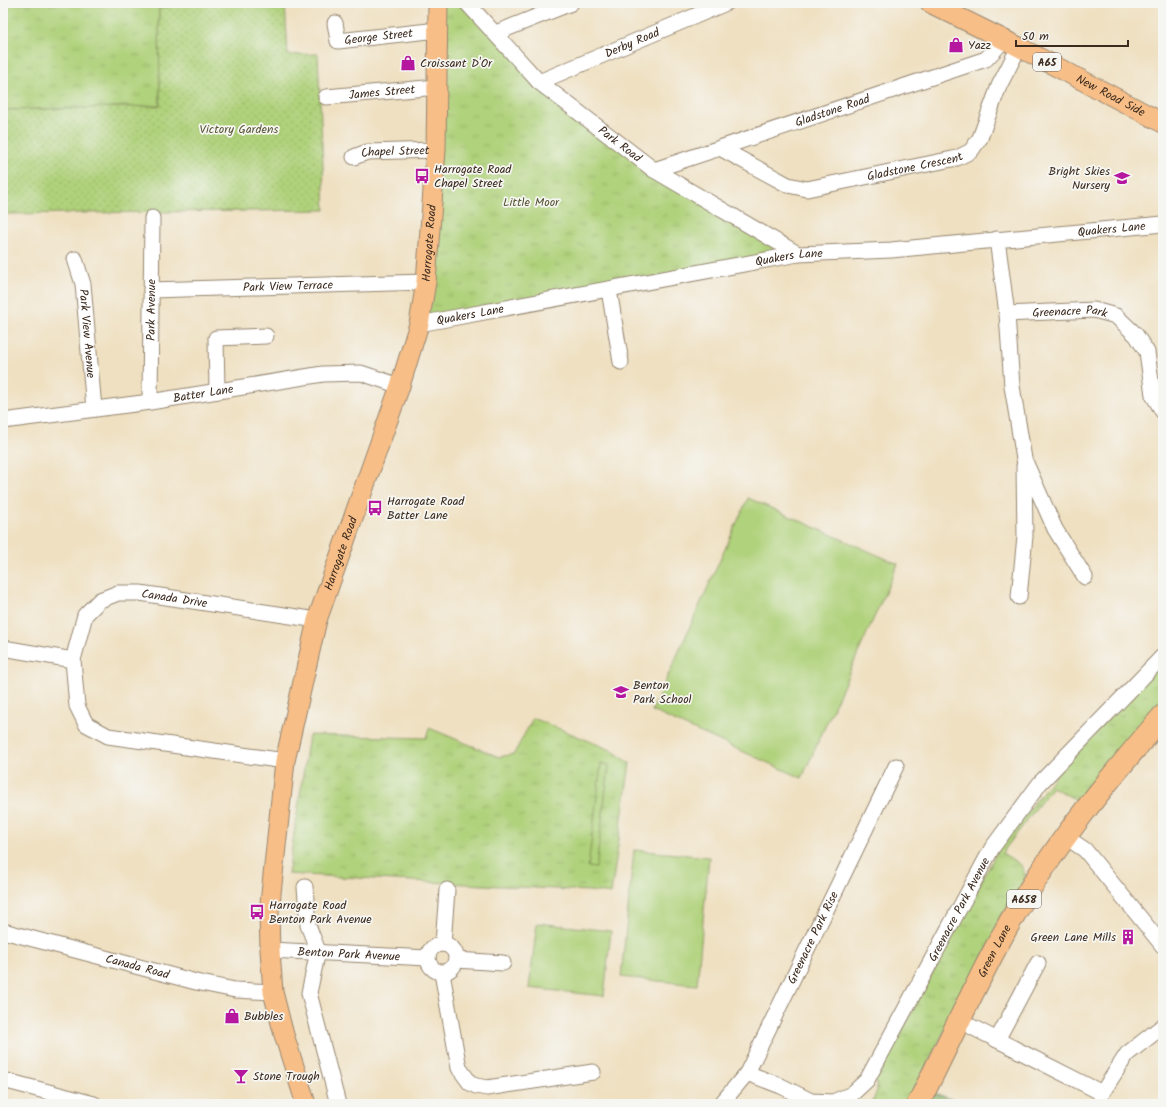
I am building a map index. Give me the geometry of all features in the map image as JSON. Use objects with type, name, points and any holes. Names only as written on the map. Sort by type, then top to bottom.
[{"type":"highway","name":"Green Lane","points":[[918,1104],[1001,938],[1036,881],[1066,837],[1163,716]]},
{"type":"main road","name":"Harrogate Road","points":[[306,1104],[284,1035],[273,992],[270,950],[269,913],[285,761],[317,620],[400,386],[419,324],[426,282],[436,150],[438,3]]},
{"type":"main road","name":"New Road Side","points":[[930,3],[1163,123]]},
{"type":"street","name":"Park Road","points":[[467,3],[496,33],[539,82],[654,170],[798,254]]},
{"type":"street","points":[[496,33],[571,3]]},
{"type":"street","name":"Derby Road","points":[[539,82],[726,3]]},
{"type":"street","name":"George Street","points":[[335,23],[338,41],[438,30]]},
{"type":"street","name":"Gladstone Road","points":[[654,170],[986,59],[1012,44]]},
{"type":"street","name":"Gladstone Crescent","points":[[720,148],[788,185],[807,189],[957,158],[972,151],[980,138],[1000,86],[1012,44]]},
{"type":"street","name":"James Street","points":[[326,97],[437,87]]},
{"type":"street","name":"Chapel Street","points":[[354,158],[367,152],[436,150]]},
{"type":"street","name":"Park Avenue","points":[[150,402],[152,218]]},
{"type":"street","name":"Quakers Lane","points":[[419,324],[798,254],[891,250],[1163,224]]},
{"type":"street","points":[[997,239],[1007,314],[1012,386],[1024,459],[1025,536],[1019,596]]},
{"type":"street","name":"Park View Avenue","points":[[75,259],[83,284],[94,409]]},
{"type":"street","name":"Park View Terrace","points":[[151,290],[426,282]]},
{"type":"street","points":[[609,290],[621,362]]},
{"type":"street","name":"Greenacre Park","points":[[1007,314],[1094,310],[1116,316],[1136,336],[1147,352],[1153,395],[1163,412]]},
{"type":"street","points":[[217,391],[216,338],[266,336]]},
{"type":"street","name":"Batter Lane","points":[[4,419],[150,402],[323,374],[361,373],[400,386]]},
{"type":"street","points":[[1024,459],[1055,529],[1085,577]]},
{"type":"street","name":"Canada Drive","points":[[285,761],[108,736],[86,724],[77,706],[72,660],[85,614],[100,600],[118,593],[140,593],[317,620]]},
{"type":"street","points":[[3,648],[72,660]]},
{"type":"street","name":"Greenacre Park Avenue","points":[[748,1073],[781,1086],[811,1101],[833,1102],[852,1094],[867,1080],[992,848],[1040,783],[1163,656]]},
{"type":"street","name":"Greenacre Park Rise","points":[[721,1104],[748,1073],[896,766]]},
{"type":"street","points":[[1066,837],[1085,850],[1163,946]]},
{"type":"street","points":[[305,887],[308,925],[318,951],[309,993],[338,1104]]},
{"type":"street","points":[[443,944],[447,890]]},
{"type":"street","name":"Canada Road","points":[[3,931],[196,982],[235,990],[273,992]]},
{"type":"street","points":[[443,944],[454,949],[456,960],[451,970],[442,973],[433,969],[428,958],[433,948],[443,944]]},
{"type":"street","name":"Benton Park Avenue","points":[[270,950],[318,951],[428,958]]},
{"type":"street","points":[[456,960],[503,963]]},
{"type":"street","points":[[997,1040],[1038,963]]},
{"type":"street","points":[[442,973],[459,1068],[470,1083],[487,1088],[593,1072]]},
{"type":"street","points":[[960,1021],[997,1040],[1101,1099],[1127,1054],[1163,1026]]},
{"type":"street","points":[[3,1080],[91,1104]]},
{"type":"green space","points":[[3,3],[195,3],[159,8],[160,106],[3,110]]},
{"type":"green space","name":"Victory Gardens","points":[[195,3],[285,3],[288,55],[318,54],[325,210],[3,214],[3,110],[160,106],[159,8]]},
{"type":"green space","name":"Little Moor","points":[[438,3],[467,3],[539,82],[654,170],[798,254],[419,324]]},
{"type":"green space","points":[[748,498],[898,564],[802,778],[652,711]]},
{"type":"green space","points":[[1163,662],[1163,704],[1082,803],[1052,787],[1002,853],[1021,865],[1026,876],[906,1104],[872,1104],[877,1090],[876,1080],[998,850],[1062,767]]},
{"type":"green space","points":[[533,718],[611,750],[630,763],[611,894],[590,891],[288,874],[309,735],[426,738],[429,728],[499,757],[514,754]]},
{"type":"green space","points":[[601,764],[609,765],[596,868],[588,867]]},
{"type":"green space","points":[[634,850],[709,857],[697,985],[621,977]]},
{"type":"green space","points":[[537,923],[611,931],[604,996],[529,988]]},
{"type":"green space","points":[[935,1093],[964,1104],[928,1104]]},
{"type":"place","name":"Yazz","points":[[956,45]]},
{"type":"place","name":"Croissant D'Or","points":[[408,63]]},
{"type":"place","name":"Harrogate Road Chapel Street","points":[[422,176]]},
{"type":"place","name":"Bright Skies Nursery","points":[[1122,178]]},
{"type":"place","name":"Harrogate Road Batter Lane","points":[[375,508]]},
{"type":"place","name":"Benton Park School","points":[[621,692]]},
{"type":"place","name":"Harrogate Road Benton Park Avenue","points":[[257,912]]},
{"type":"place","name":"Green Lane Mills","points":[[1128,937]]},
{"type":"place","name":"Bubbles","points":[[232,1016]]},
{"type":"place","name":"Stone Trough","points":[[241,1076]]}]
